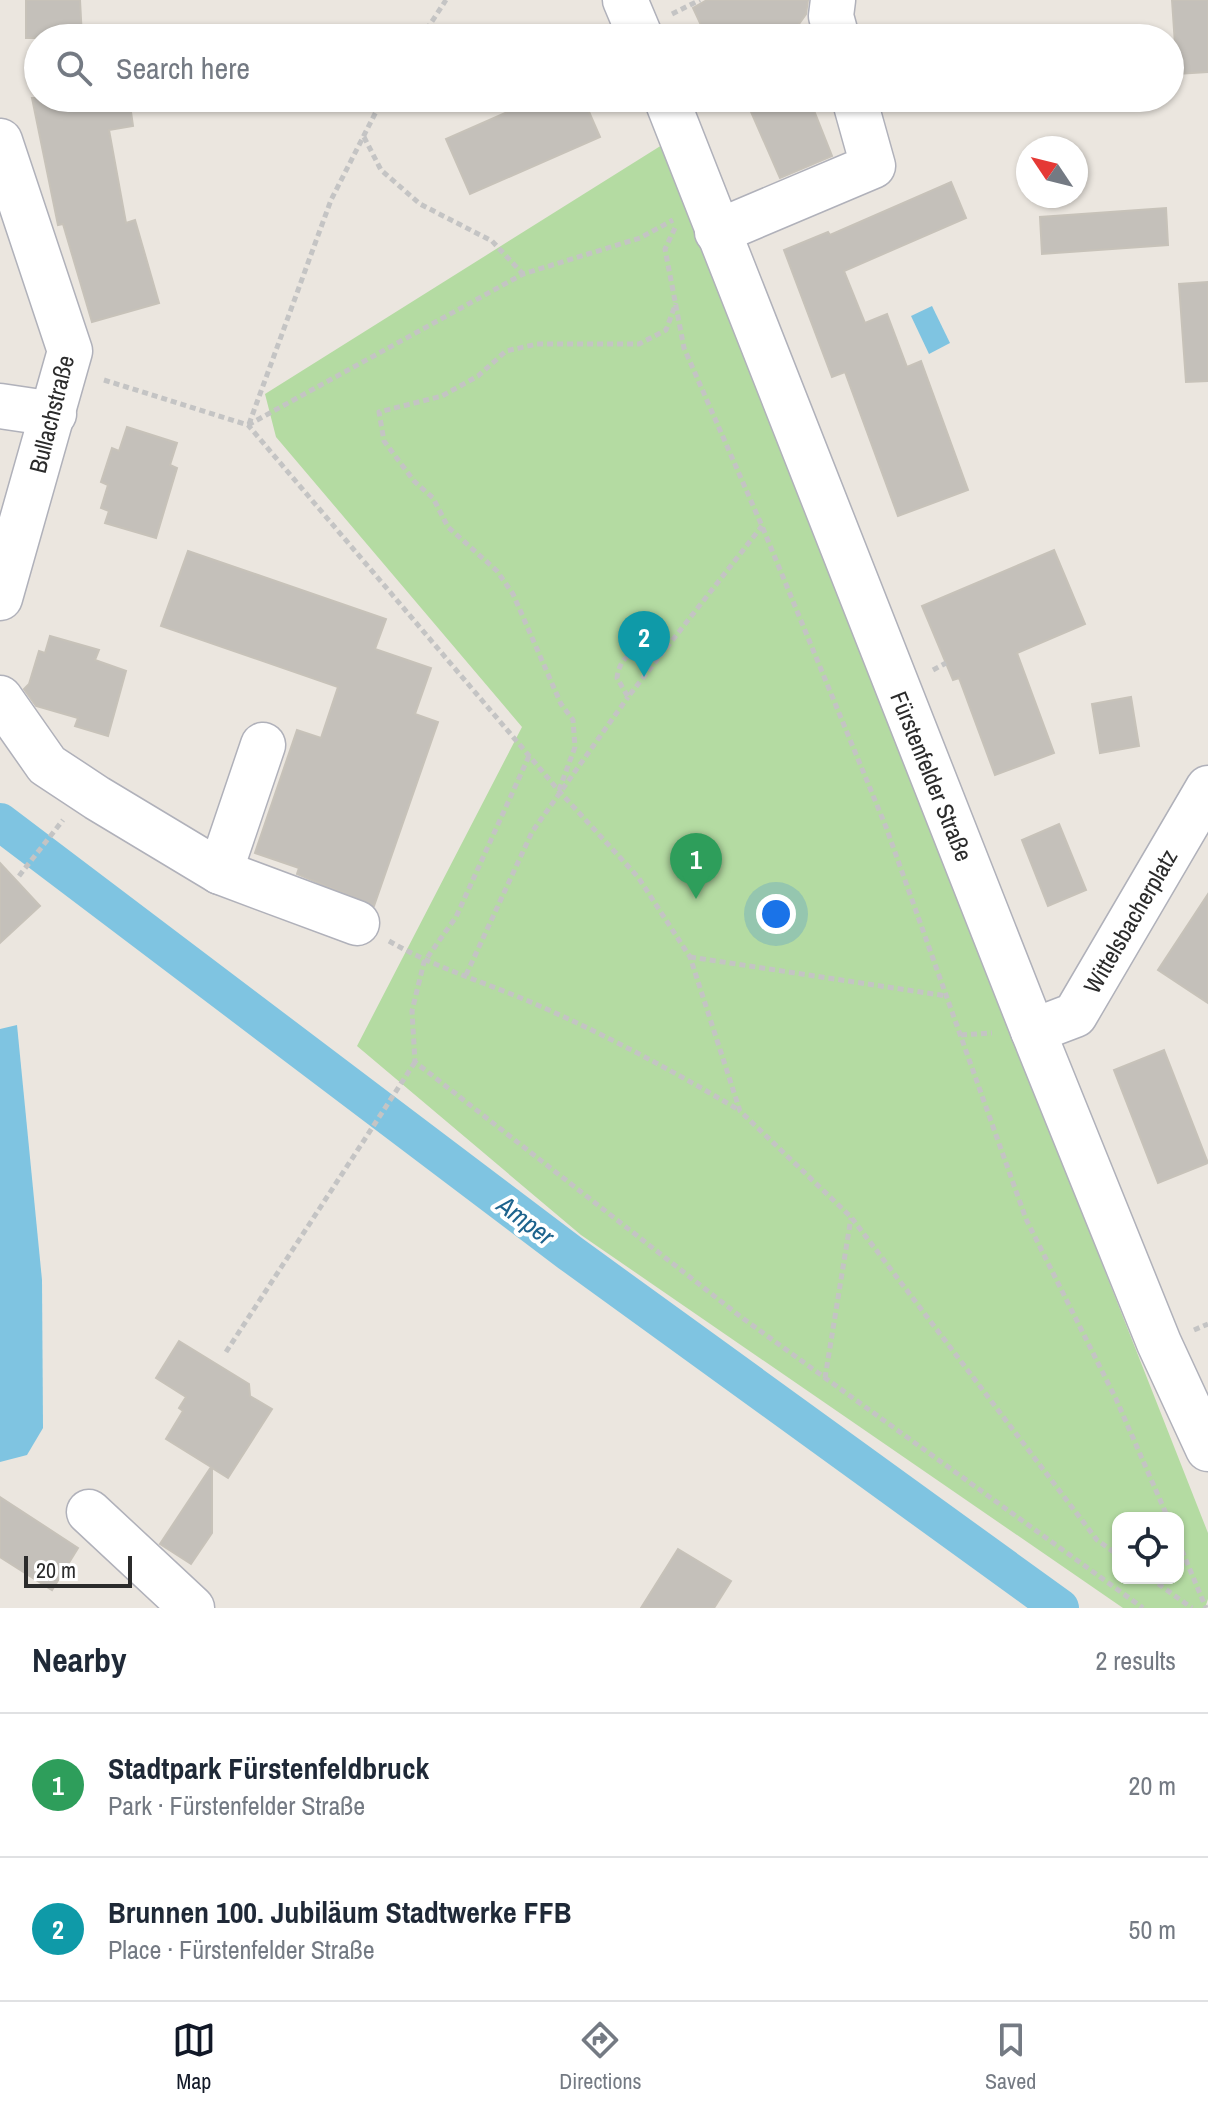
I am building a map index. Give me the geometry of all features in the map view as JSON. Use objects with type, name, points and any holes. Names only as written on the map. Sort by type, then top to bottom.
[{"type":"street","points":[[625,0],[635,24]]},
{"type":"street","points":[[833,0],[833,24]]},
{"type":"street","name":"Fürstenfelder Straße","points":[[671,112],[1033,1031],[1159,1343],[1208,1449]]},
{"type":"street","points":[[717,232],[873,166],[858,112]]},
{"type":"street","name":"Bullachstraße","points":[[0,141],[70,351],[0,598]]},
{"type":"street","points":[[0,406],[54,414]]},
{"type":"street","points":[[0,698],[47,765],[220,872],[357,923]]},
{"type":"street","points":[[220,872],[263,745]]},
{"type":"street","name":"Wittelsbacherplatz","points":[[1033,1031],[1075,1015],[1208,788]]},
{"type":"street","points":[[89,1512],[192,1608]]},
{"type":"path","points":[[430,24],[446,0]]},
{"type":"path","points":[[248,425],[331,200],[376,112]]},
{"type":"path","points":[[363,136],[381,170],[420,204],[492,241],[523,274]]},
{"type":"path","points":[[248,425],[523,274],[640,238],[681,215],[665,249],[684,348],[762,526],[886,827],[1026,1219],[1116,1399],[1165,1512]]},
{"type":"path","points":[[559,791],[575,747],[573,720],[561,704],[513,594],[497,571],[448,527],[433,498],[414,481],[384,441],[379,412],[442,396],[478,376],[506,351],[537,344],[639,344],[666,330],[677,300]]},
{"type":"path","points":[[66,371],[118,382],[248,425],[559,791],[638,877],[690,957],[740,1111]]},
{"type":"path","points":[[466,975],[532,832],[559,791],[762,526]]},
{"type":"path","points":[[628,697],[617,678],[620,664],[636,651],[660,656]]},
{"type":"path","points":[[226,1352],[415,1062],[412,1011],[424,962],[456,917],[529,756]]},
{"type":"path","points":[[19,876],[54,831]]},
{"type":"path","points":[[357,923],[424,962],[466,975],[660,1062],[740,1111],[851,1217],[1097,1540],[1112,1551]]},
{"type":"path","points":[[690,957],[947,996]]},
{"type":"path","points":[[415,1062],[741,1317],[1143,1608]]},
{"type":"path","points":[[825,1378],[851,1217]]},
{"type":"path","points":[[1184,1555],[1206,1608]]},
{"type":"path","points":[[1158,1584],[1192,1608]]},
{"type":"green space","points":[[662,145],[1208,1533],[1208,1599],[1205,1608],[1123,1608],[581,1235],[357,1046],[522,727],[276,437],[265,394]]},
{"type":"water","points":[[932,306],[950,343],[929,354],[911,316]]},
{"type":"water","points":[[17,1025],[42,1280],[43,1428],[27,1455],[0,1462],[0,1029]]},
{"type":"building","points":[[26,0],[80,0],[81,24],[26,24]]},
{"type":"building","points":[[707,0],[808,0],[806,14],[799,24],[700,24],[693,8]]},
{"type":"building","points":[[1172,0],[1208,0],[1208,72],[1184,74],[1184,24],[1174,24]]},
{"type":"building","points":[[35,112],[131,112],[133,126],[109,130],[126,223],[135,220],[159,303],[92,322],[63,224],[58,225]]},
{"type":"building","points":[[508,112],[589,112],[600,137],[470,194],[446,139]]},
{"type":"building","points":[[751,112],[815,112],[832,156],[780,178]]},
{"type":"building","points":[[951,182],[966,218],[844,271],[865,323],[887,314],[907,367],[921,361],[968,490],[898,516],[845,372],[832,377],[784,250],[828,232],[830,235]]},
{"type":"building","points":[[1166,208],[1168,245],[1042,254],[1040,217]]},
{"type":"building","points":[[1208,282],[1208,381],[1186,382],[1179,284]]},
{"type":"building","points":[[127,427],[177,443],[170,465],[177,468],[156,538],[105,523],[109,511],[101,508],[108,485],[101,482],[112,448],[119,451]]},
{"type":"building","points":[[1054,550],[1085,624],[1017,653],[1054,753],[995,775],[959,678],[953,680],[922,606]]},
{"type":"building","points":[[188,551],[386,619],[375,649],[431,668],[415,714],[438,722],[374,906],[297,874],[299,868],[255,853],[297,730],[321,738],[338,687],[161,626]]},
{"type":"building","points":[[50,636],[99,650],[95,660],[126,671],[108,736],[75,726],[78,718],[36,706],[24,689],[29,684],[39,651],[45,653]]},
{"type":"building","points":[[1131,697],[1139,746],[1100,753],[1092,704]]},
{"type":"building","points":[[1059,824],[1086,890],[1048,906],[1022,840]]},
{"type":"building","points":[[0,863],[40,906],[0,943]]},
{"type":"building","points":[[1208,894],[1208,1003],[1158,970]]},
{"type":"building","points":[[1164,1050],[1208,1163],[1158,1183],[1114,1070]]},
{"type":"building","points":[[179,1341],[249,1384],[250,1396],[272,1409],[228,1478],[212,1468],[212,1533],[191,1564],[160,1544],[211,1467],[166,1439],[183,1411],[179,1408],[186,1397],[156,1378]]},
{"type":"building","points":[[0,1497],[78,1548],[52,1590],[0,1557]]},
{"type":"building","points":[[678,1549],[731,1581],[714,1608],[641,1608]]},
{"type":"waterway","name":"Amper","points":[[0,822],[570,1253],[1060,1608]]},
{"type":"place","name":"Brunnen 100. Jubiläum Stadtwerke FFB","points":[[644,677]]},
{"type":"place","name":"Stadtpark Fürstenfeldbruck","points":[[696,899]]}]
